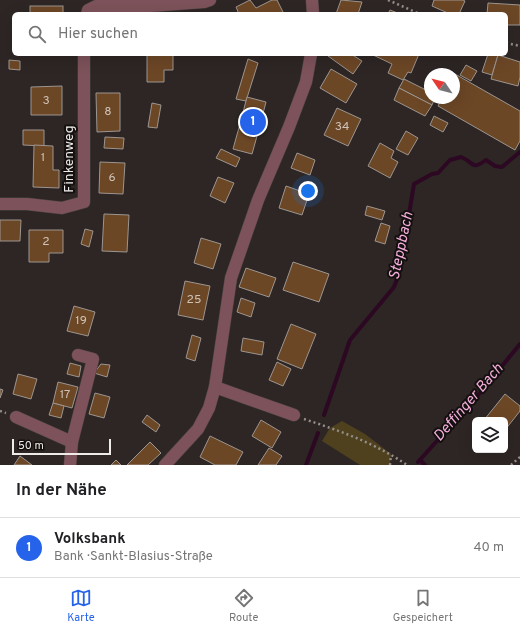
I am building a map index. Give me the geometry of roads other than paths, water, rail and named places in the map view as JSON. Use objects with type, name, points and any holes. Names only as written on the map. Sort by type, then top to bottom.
[{"type":"street","points":[[87,12],[96,6],[150,6],[204,2],[210,0]]},
{"type":"street","points":[[312,0],[313,12]]},
{"type":"street","name":"Finkenweg","points":[[0,204],[27,204],[62,208],[84,202],[84,56]]},
{"type":"street","points":[[166,465],[198,429],[209,408],[215,387],[231,278],[258,200],[289,127],[306,82],[311,56]]},
{"type":"street","points":[[70,465],[72,442],[93,359],[78,355]]},
{"type":"street","points":[[215,387],[294,415]]},
{"type":"street","points":[[16,417],[72,442]]},
{"type":"waterway","name":"Steppbach","points":[[324,415],[350,340],[394,287],[399,274],[414,184],[432,174],[438,173],[450,160],[461,157],[475,165],[478,165],[486,160],[495,166],[502,167],[520,152]]},
{"type":"waterway","name":"Deffinger Bach","points":[[418,462],[480,393],[520,344]]},
{"type":"waterway","name":"Steppbach","points":[[306,465],[318,433]]},
{"type":"waterway","name":"Deffinger Bach","points":[[420,460],[425,465]]},
{"type":"place","name":"Volksbank","points":[[253,122]]}]
